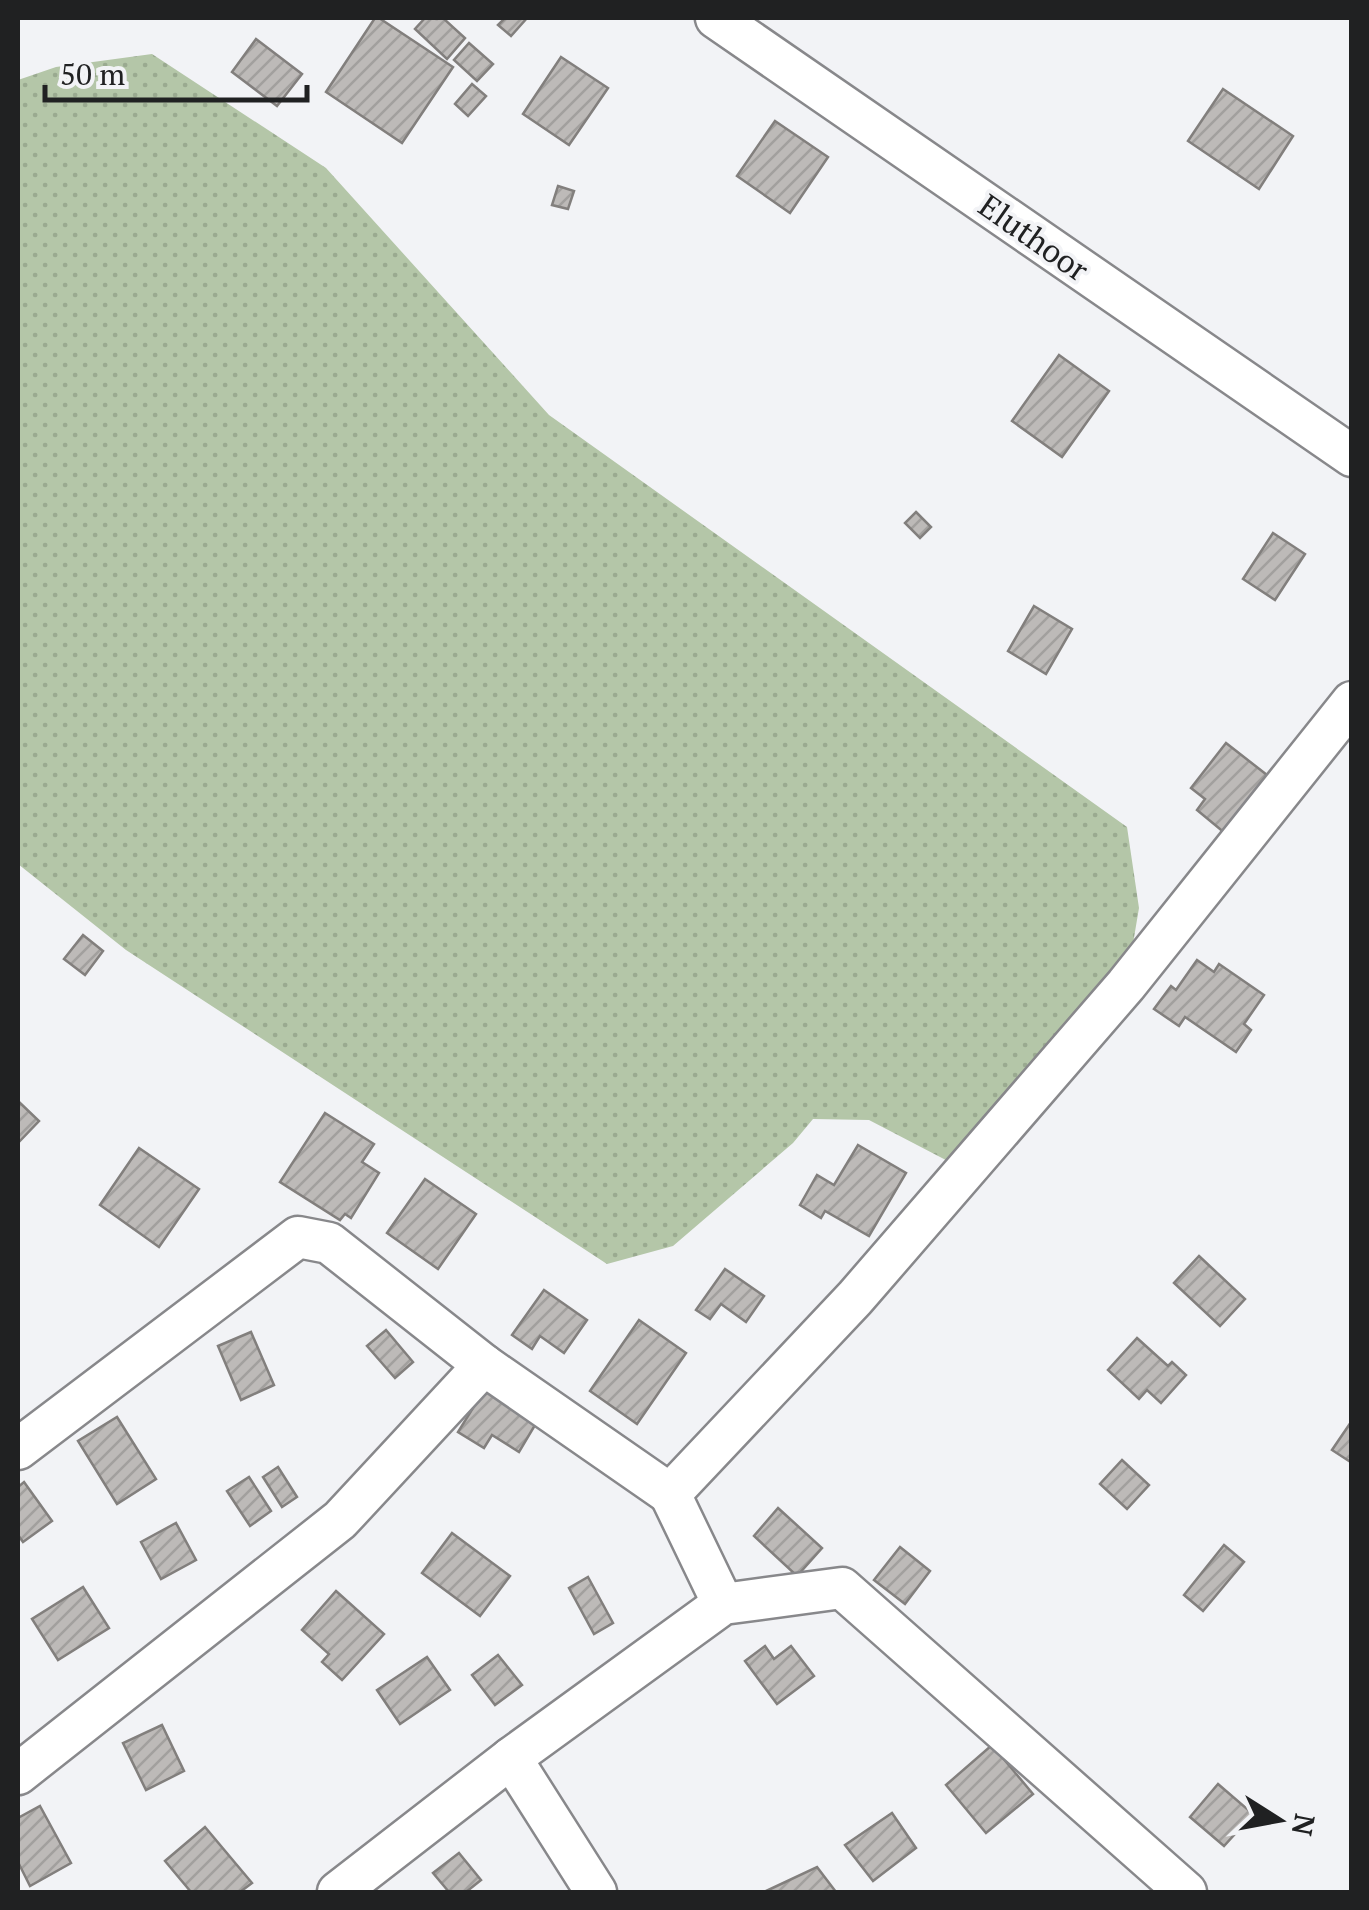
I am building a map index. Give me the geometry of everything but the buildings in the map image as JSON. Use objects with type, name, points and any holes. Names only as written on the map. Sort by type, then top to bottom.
[{"type":"street","name":"Eluthoor","points":[[716,18],[1352,456]]},
{"type":"street","points":[[670,1494],[855,1298],[1126,985],[1352,702]]},
{"type":"street","points":[[18,1449],[298,1237],[329,1243],[484,1365],[670,1494],[722,1604]]},
{"type":"street","points":[[18,1774],[340,1520],[484,1365]]},
{"type":"street","points":[[338,1892],[511,1758],[722,1604],[842,1588],[1186,1892]]},
{"type":"street","points":[[511,1758],[596,1892]]},
{"type":"green space","points":[[152,54],[326,168],[549,415],[1127,827],[1139,908],[1126,985],[965,1170],[869,1120],[813,1119],[793,1143],[673,1246],[607,1264],[126,950],[18,864],[18,80],[56,67]]}]
